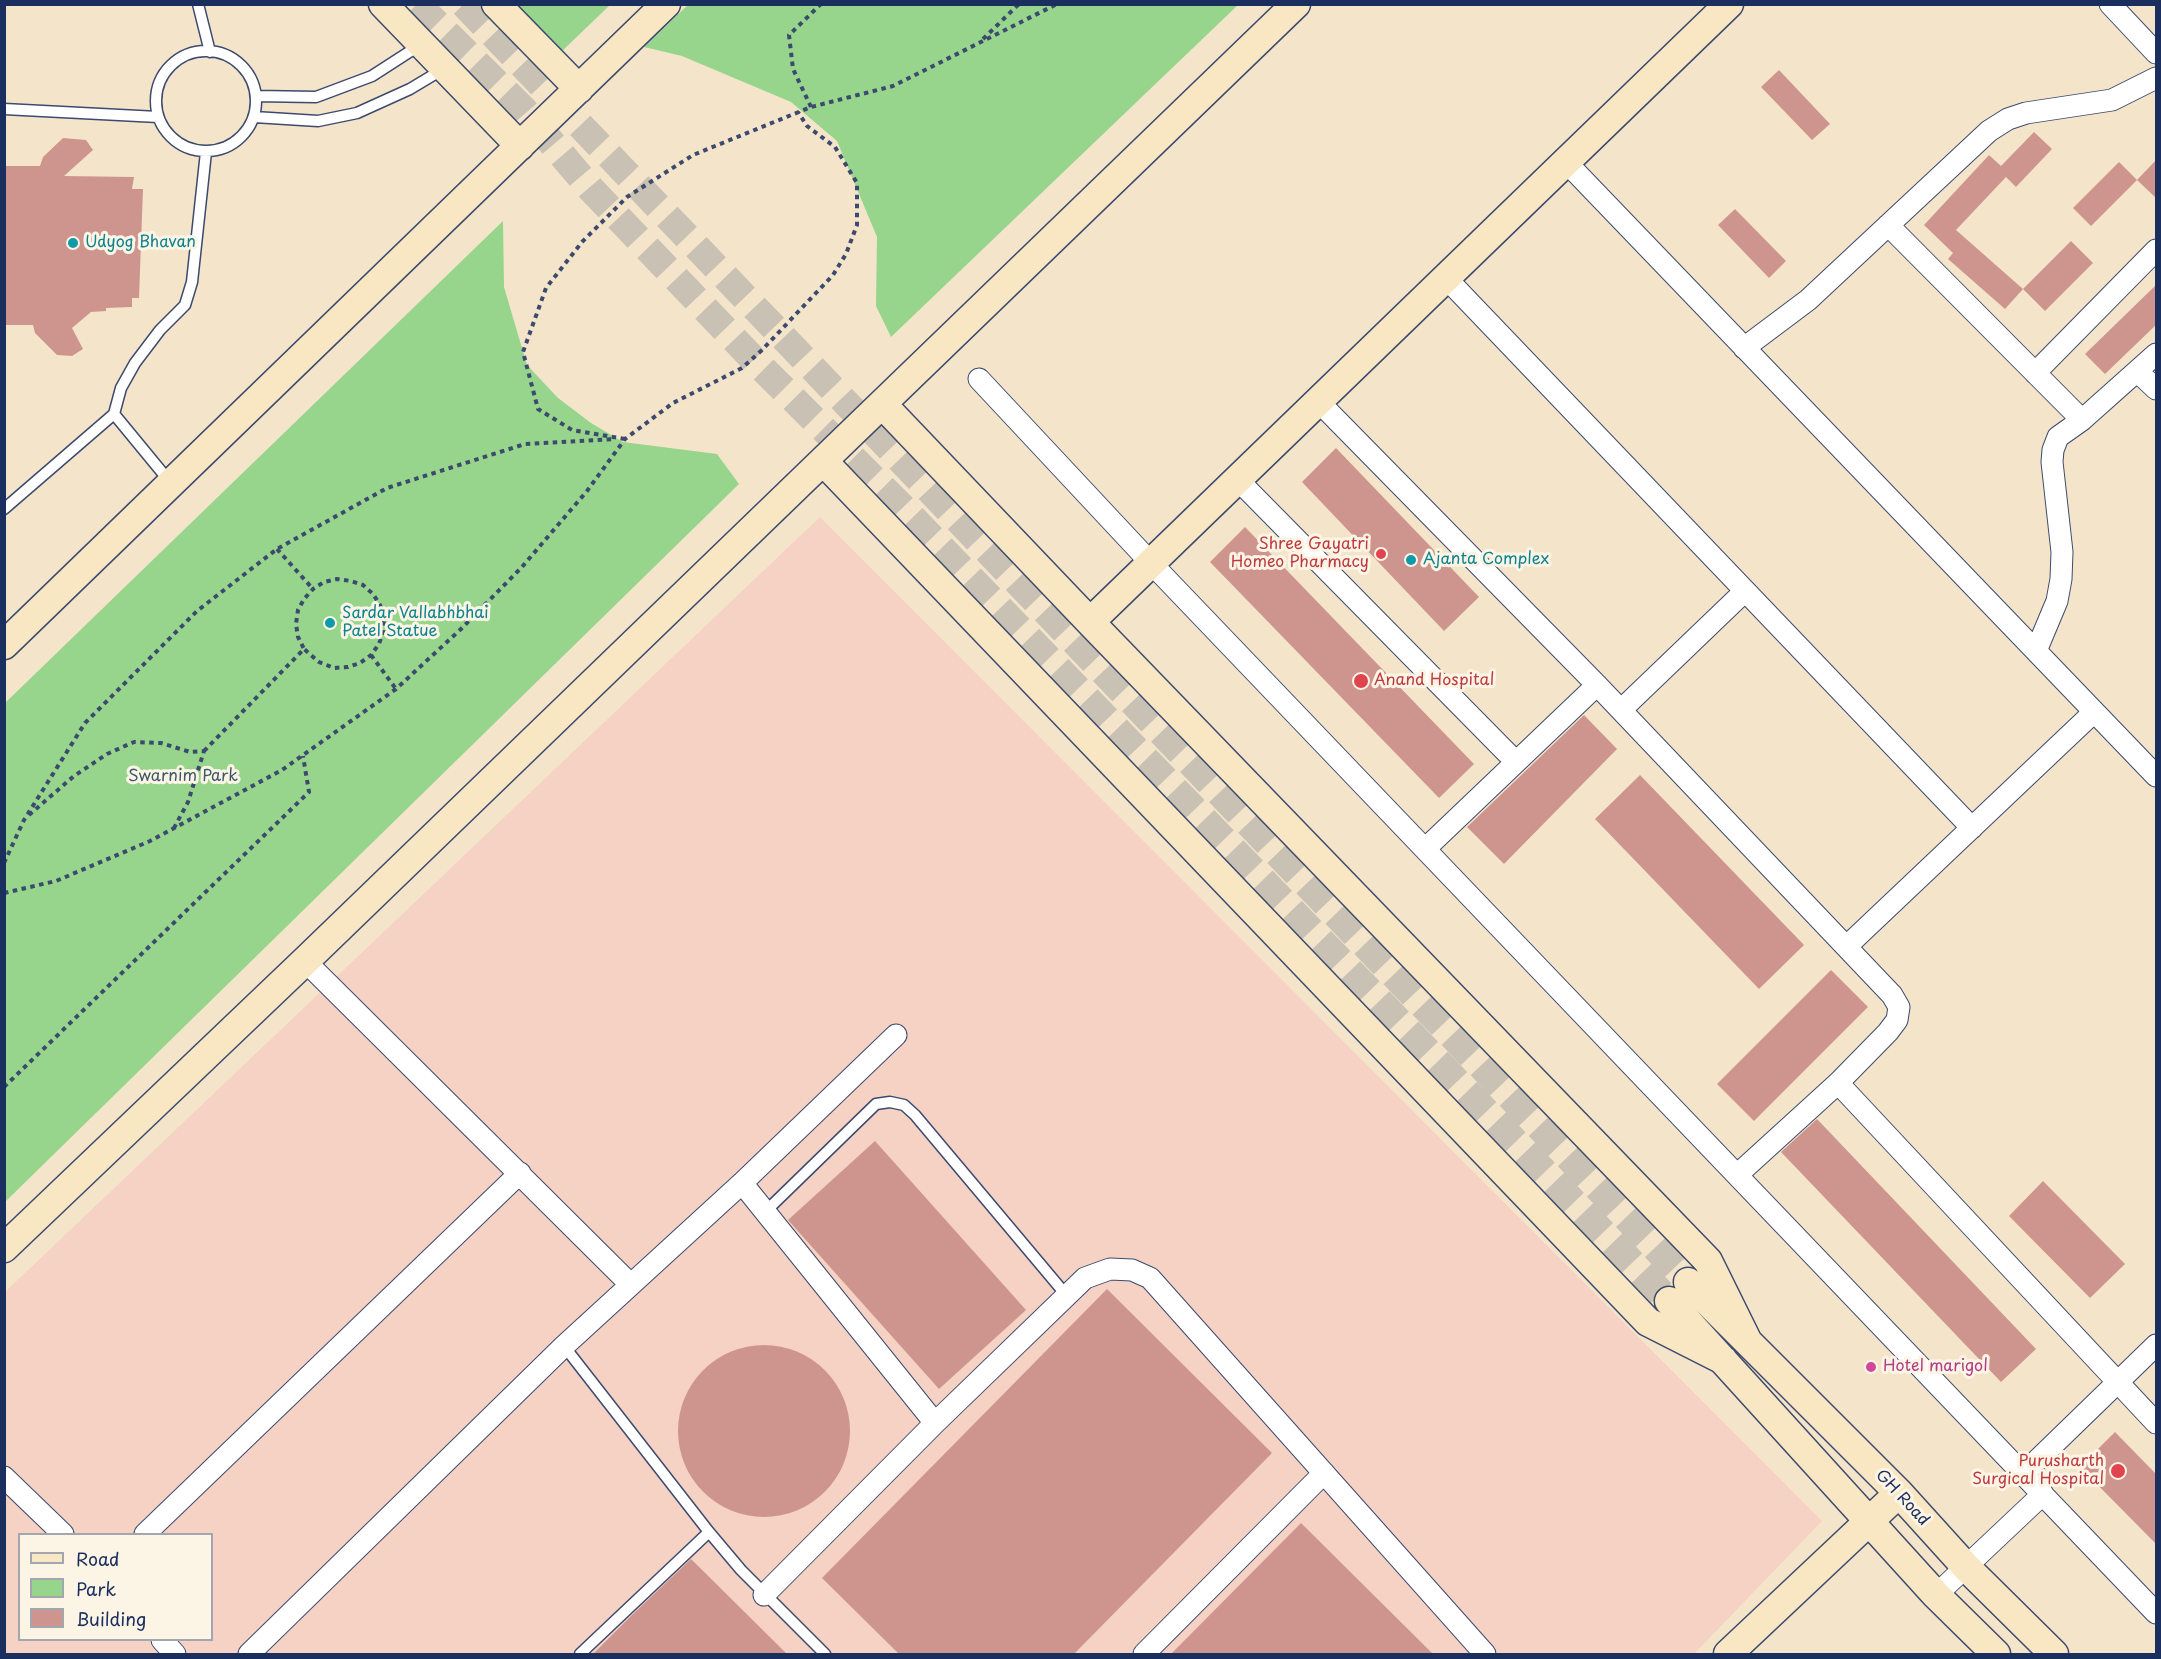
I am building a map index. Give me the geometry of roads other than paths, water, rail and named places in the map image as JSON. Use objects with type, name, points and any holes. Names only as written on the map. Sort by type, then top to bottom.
[{"type":"street","points":[[383,4],[520,146]]},
{"type":"street","points":[[496,4],[579,89]]},
{"type":"street","points":[[4,645],[666,4]]},
{"type":"street","points":[[4,1248],[305,961],[1296,4]]},
{"type":"street","points":[[1090,622],[1729,4]]},
{"type":"street","points":[[2110,4],[2157,53]]},
{"type":"street","points":[[1744,348],[1808,300],[1989,131],[2026,113],[2112,100],[2157,78]]},
{"type":"street","points":[[1566,162],[2157,776]]},
{"type":"street","points":[[1888,225],[2082,420]]},
{"type":"street","points":[[2035,373],[2157,250]]},
{"type":"street","points":[[1446,278],[1972,828]]},
{"type":"street","points":[[2036,651],[2057,600],[2061,579],[2062,552],[2052,462],[2053,450],[2058,437],[2082,420],[2157,354]]},
{"type":"street","points":[[2138,372],[2157,389]]},
{"type":"street","points":[[979,379],[1151,563],[2157,1612]]},
{"type":"street","points":[[1318,401],[1621,710],[1892,995],[1899,1007],[1897,1020],[1888,1032],[1838,1083],[1737,1175]]},
{"type":"street","points":[[882,404],[1708,1261],[1748,1342]]},
{"type":"street","points":[[823,461],[1648,1322],[1723,1360],[1936,1595],[1996,1654]]},
{"type":"street","points":[[1237,479],[1516,762]]},
{"type":"street","points":[[1621,710],[1745,591]]},
{"type":"street","points":[[1425,849],[1597,685]]},
{"type":"street","points":[[1846,946],[2094,712]]},
{"type":"street","points":[[305,961],[630,1284]]},
{"type":"street","points":[[249,1654],[564,1346],[742,1183],[896,1035]]},
{"type":"street","points":[[1838,1083],[2117,1383],[2157,1423]]},
{"type":"street","points":[[146,1533],[520,1173]]},
{"type":"street","points":[[742,1183],[935,1423]]},
{"type":"street","points":[[764,1595],[935,1423],[1085,1278],[1110,1269],[1131,1270],[1150,1278],[1485,1654]]},
{"type":"street","name":"GH Road","points":[[1723,1360],[1678,1292],[1748,1342],[1899,1493],[1966,1567],[2054,1654]]},
{"type":"street","points":[[2024,1474],[2157,1345]]},
{"type":"street","points":[[1144,1654],[1324,1473]]},
{"type":"street","points":[[4,1477],[62,1533]]},
{"type":"street","points":[[1728,1654],[1899,1493]]},
{"type":"street","points":[[1936,1595],[2043,1494]]},
{"type":"street","points":[[163,1641],[175,1654]]},
{"type":"lane","points":[[198,4],[210,52]]},
{"type":"lane","points":[[256,96],[316,97],[372,76],[421,44]]},
{"type":"lane","points":[[196,52],[210,52],[217,52],[236,61],[250,76],[256,96],[254,117],[244,135],[226,148],[206,152],[185,147],[168,135],[158,117],[156,96],[163,76],[177,60],[196,52]]},
{"type":"lane","points":[[254,117],[318,122],[357,113],[410,88],[445,68]]},
{"type":"lane","points":[[4,109],[158,117]]},
{"type":"lane","points":[[4,509],[114,414],[121,388],[135,363],[160,330],[185,305],[192,282],[206,152]]},
{"type":"lane","points":[[114,414],[171,484]]},
{"type":"lane","points":[[765,1212],[876,1104],[890,1102],[904,1105],[915,1115],[1067,1296]]},
{"type":"lane","points":[[564,1346],[709,1532],[764,1595],[825,1654]]},
{"type":"lane","points":[[579,1654],[709,1532]]},
{"type":"tunnel","points":[[417,4],[524,110],[590,188],[754,360],[901,506],[1669,1301]]},
{"type":"tunnel","points":[[464,4],[1688,1282]]},
{"type":"place","name":"Udyog Bhavan","points":[[73,243]]},
{"type":"place","name":"Shree Gayatri Homeo Pharmacy","points":[[1381,554]]},
{"type":"place","name":"Ajanta Complex","points":[[1411,560]]},
{"type":"place","name":"Sardar Vallabhbhai Patel Statue","points":[[330,623]]},
{"type":"place","name":"Anand Hospital","points":[[1361,681]]},
{"type":"place","name":"Hotel marigol","points":[[1871,1367]]},
{"type":"place","name":"Purusharth Surgical Hospital","points":[[2118,1471]]},
{"type":"park label","name":"Swarnim Park","points":[[183,777]]}]
